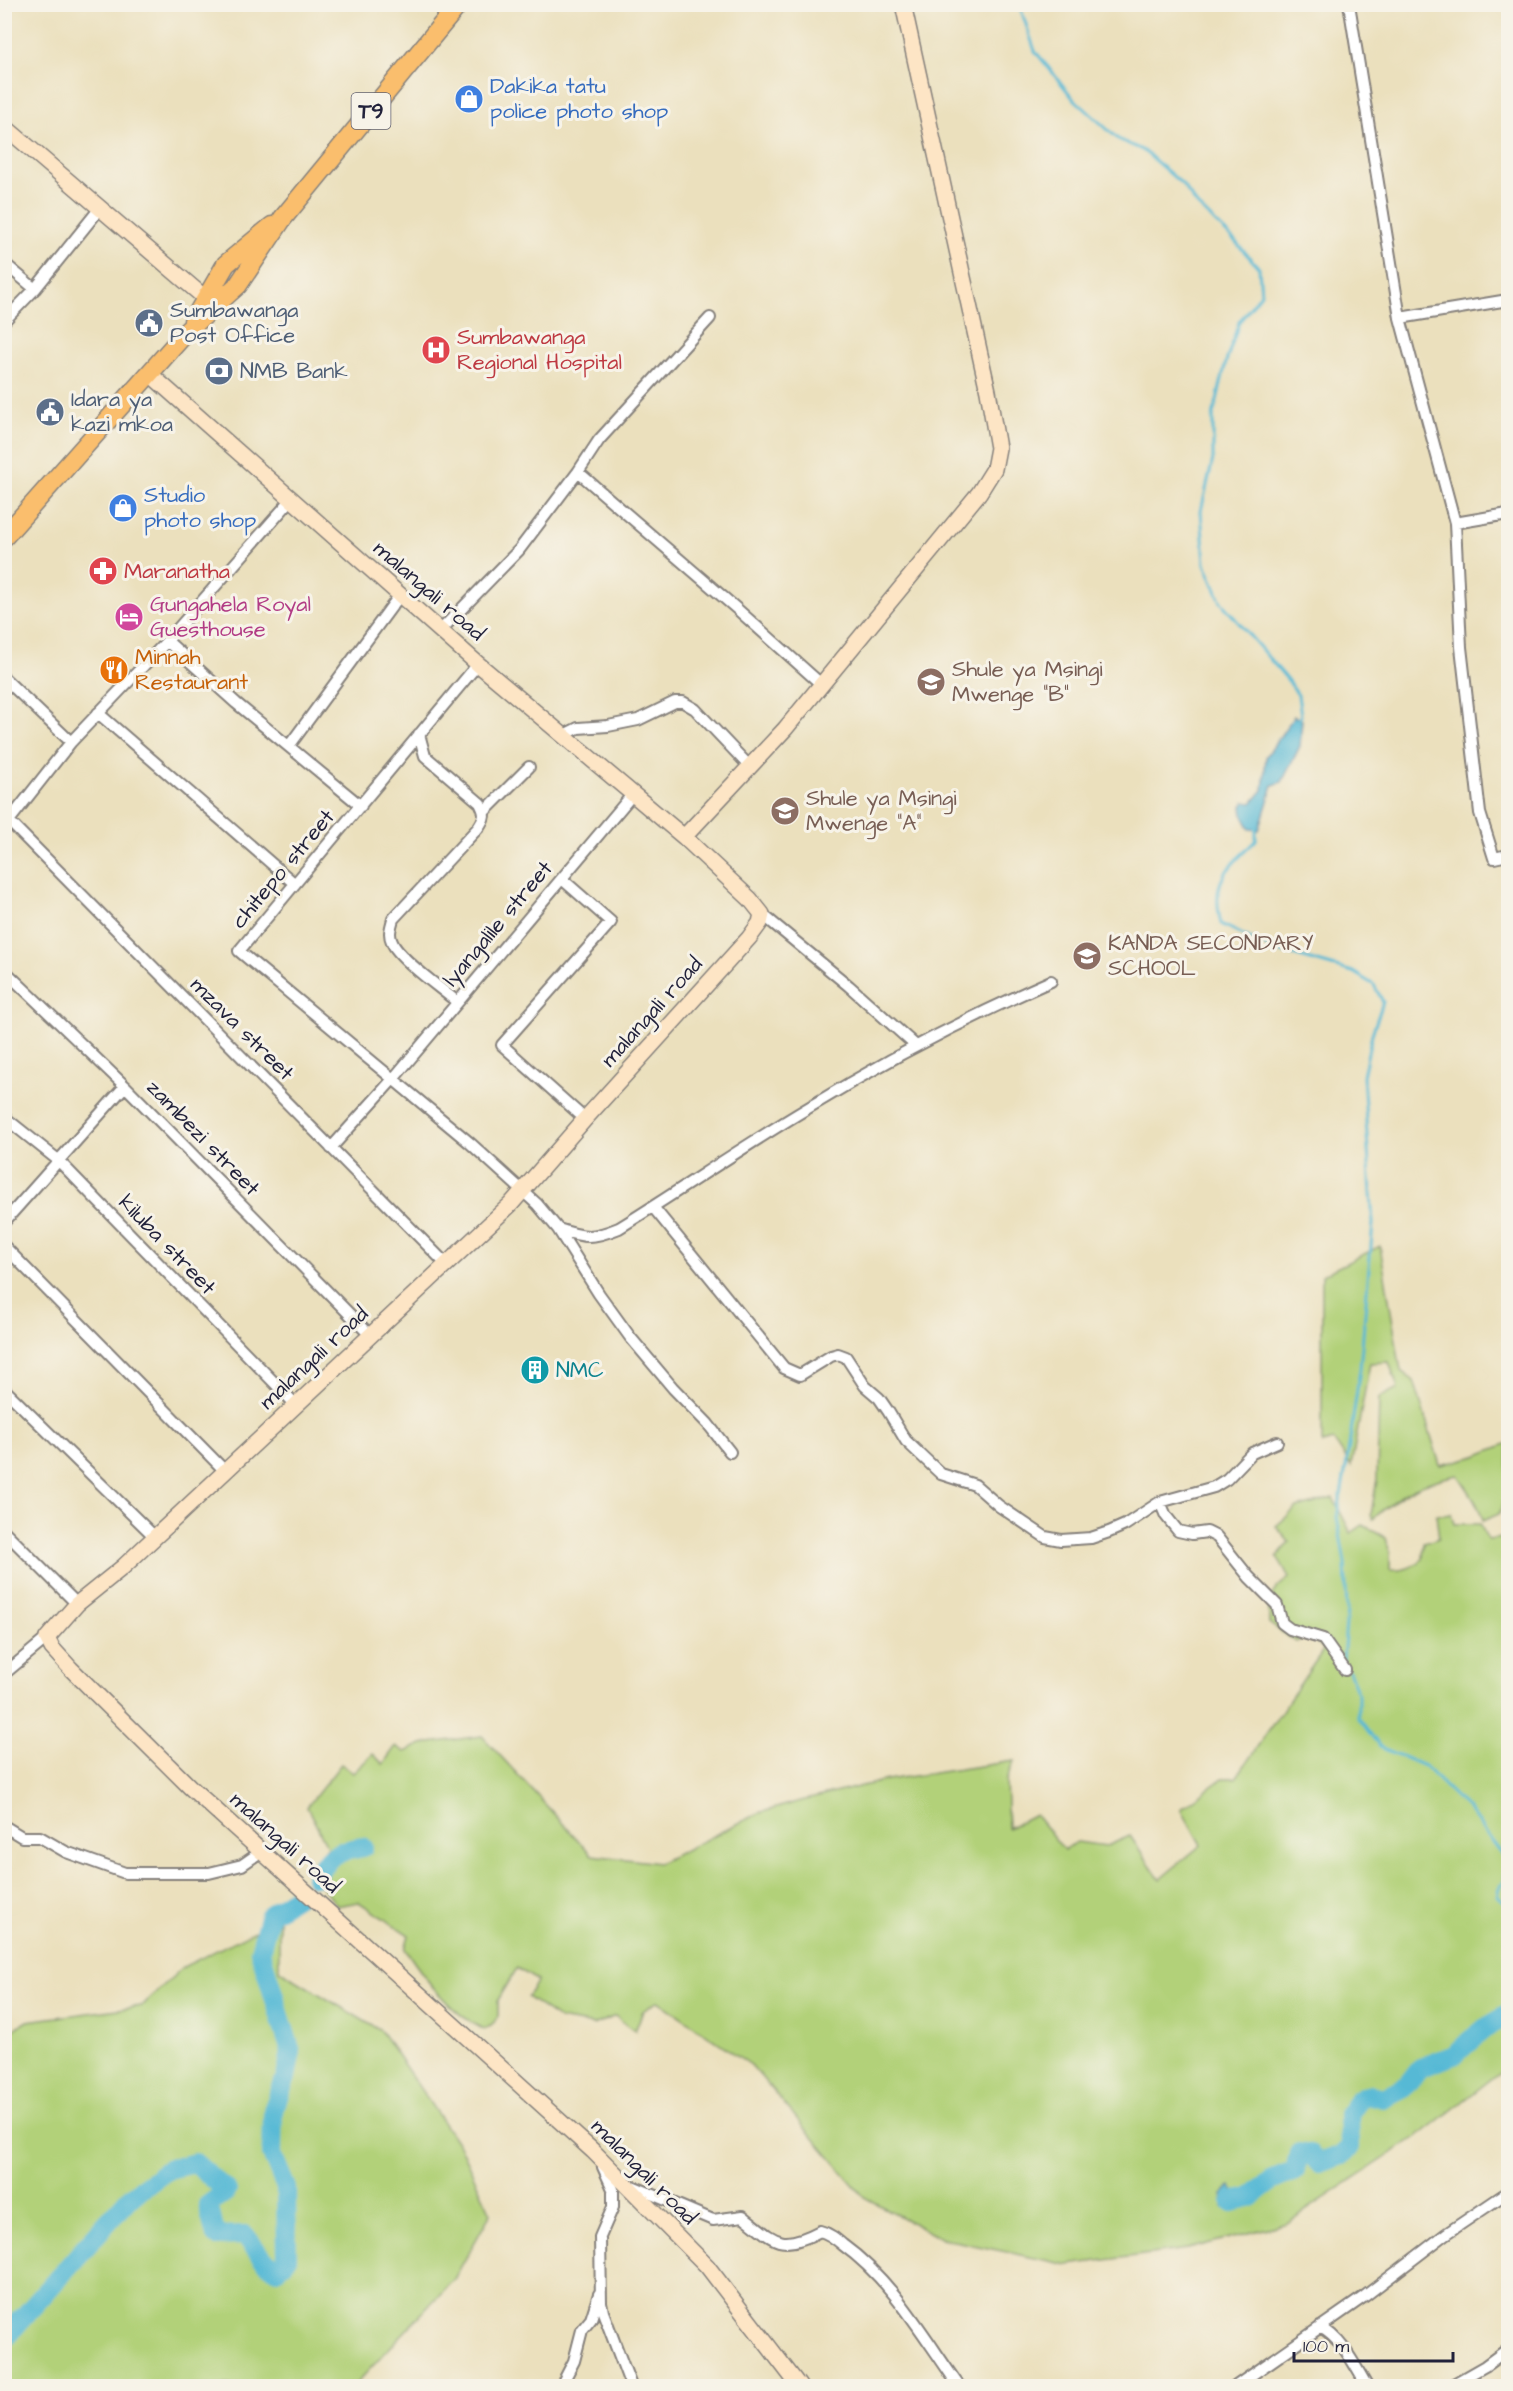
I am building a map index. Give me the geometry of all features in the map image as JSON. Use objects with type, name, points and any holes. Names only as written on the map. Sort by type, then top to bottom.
[{"type":"highway","name":"T9","points":[[4,537],[188,330],[233,290],[283,218],[459,4]]},
{"type":"highway","name":"T9","points":[[188,330],[217,277],[229,261],[283,218]]},
{"type":"highway","points":[[229,261],[240,266],[246,274]]},
{"type":"highway","points":[[217,277],[233,290]]},
{"type":"street","points":[[684,837],[785,729],[979,493],[994,469],[998,448],[988,392],[903,4]]},
{"type":"street","points":[[1349,4],[1400,318],[1455,523],[1461,646],[1480,813],[1494,858],[1509,855]]},
{"type":"street","points":[[4,126],[205,298]]},
{"type":"street","points":[[4,321],[35,290],[101,207]]},
{"type":"street","points":[[4,263],[35,290]]},
{"type":"street","points":[[1400,318],[1509,300]]},
{"type":"street","points":[[440,631],[519,549],[578,472],[598,440],[710,318]]},
{"type":"street","name":"malangali road","points":[[150,374],[478,664],[684,837],[750,899],[762,914],[760,923],[749,938],[511,1204],[123,1567],[77,1604],[47,1638],[58,1656],[190,1787],[593,2151],[707,2266],[799,2386]]},
{"type":"street","points":[[578,472],[820,684]]},
{"type":"street","points":[[7,824],[72,742],[168,641],[291,500]]},
{"type":"street","points":[[1455,523],[1509,514]]},
{"type":"street","points":[[289,746],[400,595]]},
{"type":"street","points":[[168,641],[236,703],[361,806]]},
{"type":"street","name":"chitepo street","points":[[478,664],[295,884],[236,949],[394,1078],[523,1190],[558,1228],[594,1286],[630,1336],[730,1452]]},
{"type":"street","points":[[5,679],[72,742]]},
{"type":"street","points":[[564,735],[578,728],[608,726],[638,720],[675,702],[683,702],[695,709],[750,767]]},
{"type":"street","points":[[98,713],[295,884]]},
{"type":"street","points":[[419,734],[425,756],[480,803],[485,811],[485,818],[393,919],[390,933],[392,942],[400,953],[458,1002]]},
{"type":"street","points":[[485,811],[529,767]]},
{"type":"street","name":"lyangalile street","points":[[331,1148],[394,1078],[632,795]]},
{"type":"street","name":"mzava street","points":[[7,824],[447,1265]]},
{"type":"street","points":[[562,879],[611,922],[502,1046],[585,1119]]},
{"type":"street","points":[[762,914],[849,986],[916,1046]]},
{"type":"street","name":"zambezi street","points":[[4,970],[125,1086],[371,1336]]},
{"type":"street","points":[[558,1228],[596,1237],[619,1228],[807,1108],[916,1046],[972,1017],[1051,981]]},
{"type":"street","points":[[4,1222],[125,1086]]},
{"type":"street","name":"kiluba street","points":[[4,1117],[58,1160],[297,1406]]},
{"type":"street","points":[[653,1207],[784,1368],[800,1375],[831,1356],[838,1354],[846,1358],[865,1386],[879,1398],[906,1441],[940,1474],[975,1485],[999,1506],[1046,1537],[1061,1540],[1091,1538],[1125,1525],[1160,1502],[1214,1487],[1227,1479],[1252,1454],[1277,1442]]},
{"type":"street","points":[[4,1246],[225,1471]]},
{"type":"street","points":[[4,1389],[155,1537]]},
{"type":"street","points":[[1160,1502],[1166,1516],[1178,1532],[1192,1534],[1207,1532],[1217,1537],[1249,1577],[1277,1605],[1282,1623],[1290,1629],[1323,1640],[1345,1670]]},
{"type":"street","points":[[4,1531],[77,1604]]},
{"type":"street","points":[[4,1674],[47,1638]]},
{"type":"street","points":[[4,1826],[22,1837],[40,1837],[66,1852],[130,1874],[149,1872],[209,1874],[242,1865],[262,1851]]},
{"type":"street","points":[[593,2151],[608,2174],[613,2189],[613,2207],[600,2237],[603,2313],[632,2386]]},
{"type":"street","points":[[621,2181],[714,2220],[743,2216],[776,2241],[795,2243],[820,2231],[827,2233],[852,2252],[885,2283],[960,2386]]},
{"type":"street","points":[[1236,2386],[1446,2234],[1509,2192]]},
{"type":"street","points":[[561,2386],[574,2361],[582,2330],[591,2319],[602,2285]]},
{"type":"street","points":[[1320,2327],[1330,2332],[1367,2386]]},
{"type":"street","points":[[1450,2386],[1509,2349]]},
{"type":"green space","points":[[1380,1246],[1401,1371],[1414,1381],[1440,1465],[1476,1456],[1508,1443],[1508,1499],[1503,1502],[1499,1514],[1483,1521],[1476,1503],[1458,1475],[1433,1481],[1412,1490],[1373,1519],[1371,1515],[1377,1479],[1379,1398],[1398,1388],[1389,1362],[1370,1363],[1351,1466],[1334,1441],[1322,1444],[1322,1275]]},
{"type":"green space","points":[[1333,1498],[1351,1533],[1363,1525],[1386,1538],[1390,1553],[1390,1570],[1407,1568],[1423,1559],[1424,1543],[1439,1538],[1436,1515],[1451,1513],[1454,1524],[1480,1524],[1488,1540],[1508,1535],[1508,2066],[1424,2132],[1287,2223],[1188,2249],[1068,2265],[940,2238],[864,2197],[751,2065],[658,2001],[643,2011],[635,2031],[615,2016],[594,2025],[559,2019],[527,1997],[538,1981],[517,1968],[498,2000],[498,2017],[491,2026],[483,2029],[449,2005],[421,1972],[405,1949],[409,1935],[359,1902],[337,1906],[315,1877],[327,1846],[307,1807],[341,1764],[353,1773],[373,1754],[383,1764],[396,1746],[405,1752],[422,1744],[482,1736],[592,1855],[659,1863],[759,1813],[797,1802],[887,1780],[1014,1761],[1006,1781],[1008,1828],[1035,1814],[1064,1850],[1076,1842],[1107,1846],[1130,1836],[1160,1879],[1201,1845],[1181,1809],[1223,1778],[1236,1778],[1324,1649],[1309,1636],[1296,1642],[1269,1623],[1269,1608],[1274,1592],[1289,1578],[1277,1557],[1289,1542],[1276,1526],[1297,1508]]},
{"type":"green space","points":[[279,1919],[279,1970],[381,2031],[460,2147],[491,2213],[454,2279],[354,2386],[5,2386],[5,2035],[27,2021],[142,2006],[183,1967]]},
{"type":"water","points":[[1294,716],[1302,720],[1300,746],[1282,782],[1273,785],[1259,830],[1250,829],[1243,816],[1242,806],[1245,802],[1252,803],[1263,790],[1266,757]]},
{"type":"water","points":[[1231,2186],[1244,2205],[1237,2209],[1223,2206],[1222,2195]]},
{"type":"waterway","points":[[1019,4],[1035,51],[1073,98],[1118,139],[1144,151],[1182,184],[1197,205],[1234,240],[1259,268],[1261,294],[1239,322],[1226,362],[1213,417],[1213,459],[1201,511],[1205,564],[1221,602],[1298,695],[1301,716],[1298,721]]},
{"type":"waterway","points":[[1256,826],[1256,840],[1229,868],[1220,886],[1218,909],[1221,924],[1272,949],[1353,972],[1374,985],[1383,1002],[1372,1034],[1363,1076],[1373,1223],[1360,1369],[1337,1517],[1345,1563],[1347,1610],[1343,1660]]},
{"type":"waterway","points":[[1349,1671],[1358,1693],[1358,1717],[1380,1747],[1424,1766],[1471,1812],[1505,1859],[1505,1880],[1498,1896],[1508,1905]]},
{"type":"waterway","points":[[315,1877],[334,1855],[363,1847]]},
{"type":"waterway","points":[[4,2339],[129,2198],[169,2169],[195,2163],[227,2191],[208,2205],[216,2236],[245,2235],[264,2260],[277,2270],[287,2259],[286,2188],[272,2154],[273,2110],[286,2077],[291,2052],[260,1951],[270,1914],[296,1897]]},
{"type":"waterway","points":[[1232,2202],[1250,2198],[1271,2181],[1295,2171],[1299,2153],[1310,2155],[1319,2163],[1342,2155],[1350,2147],[1349,2114],[1361,2097],[1371,2095],[1383,2098],[1407,2085],[1420,2068],[1454,2055],[1484,2029],[1508,2015]]},
{"type":"place","name":"Dakika tatu police photo shop","points":[[469,99]]},
{"type":"place","name":"Sumbawanga Post Office","points":[[149,323]]},
{"type":"place","name":"Sumbawanga Regional Hospital","points":[[436,350]]},
{"type":"place","name":"NMB Bank","points":[[219,371]]},
{"type":"place","name":"Idara ya kazi mkoa","points":[[50,412]]},
{"type":"place","name":"Studio photo shop","points":[[123,508]]},
{"type":"place","name":"Maranatha","points":[[103,571]]},
{"type":"place","name":"Gungahela Royal Guesthouse","points":[[129,617]]},
{"type":"place","name":"Minnah Restaurant","points":[[114,670]]},
{"type":"place","name":"Shule ya Msingi Mwenge \"B\"","points":[[931,682]]},
{"type":"place","name":"Shule ya Msingi Mwenge \"A\"","points":[[785,811]]},
{"type":"place","name":"KANDA SECONDARY SCHOOL","points":[[1087,956]]},
{"type":"place","name":"NMC","points":[[535,1370]]}]
